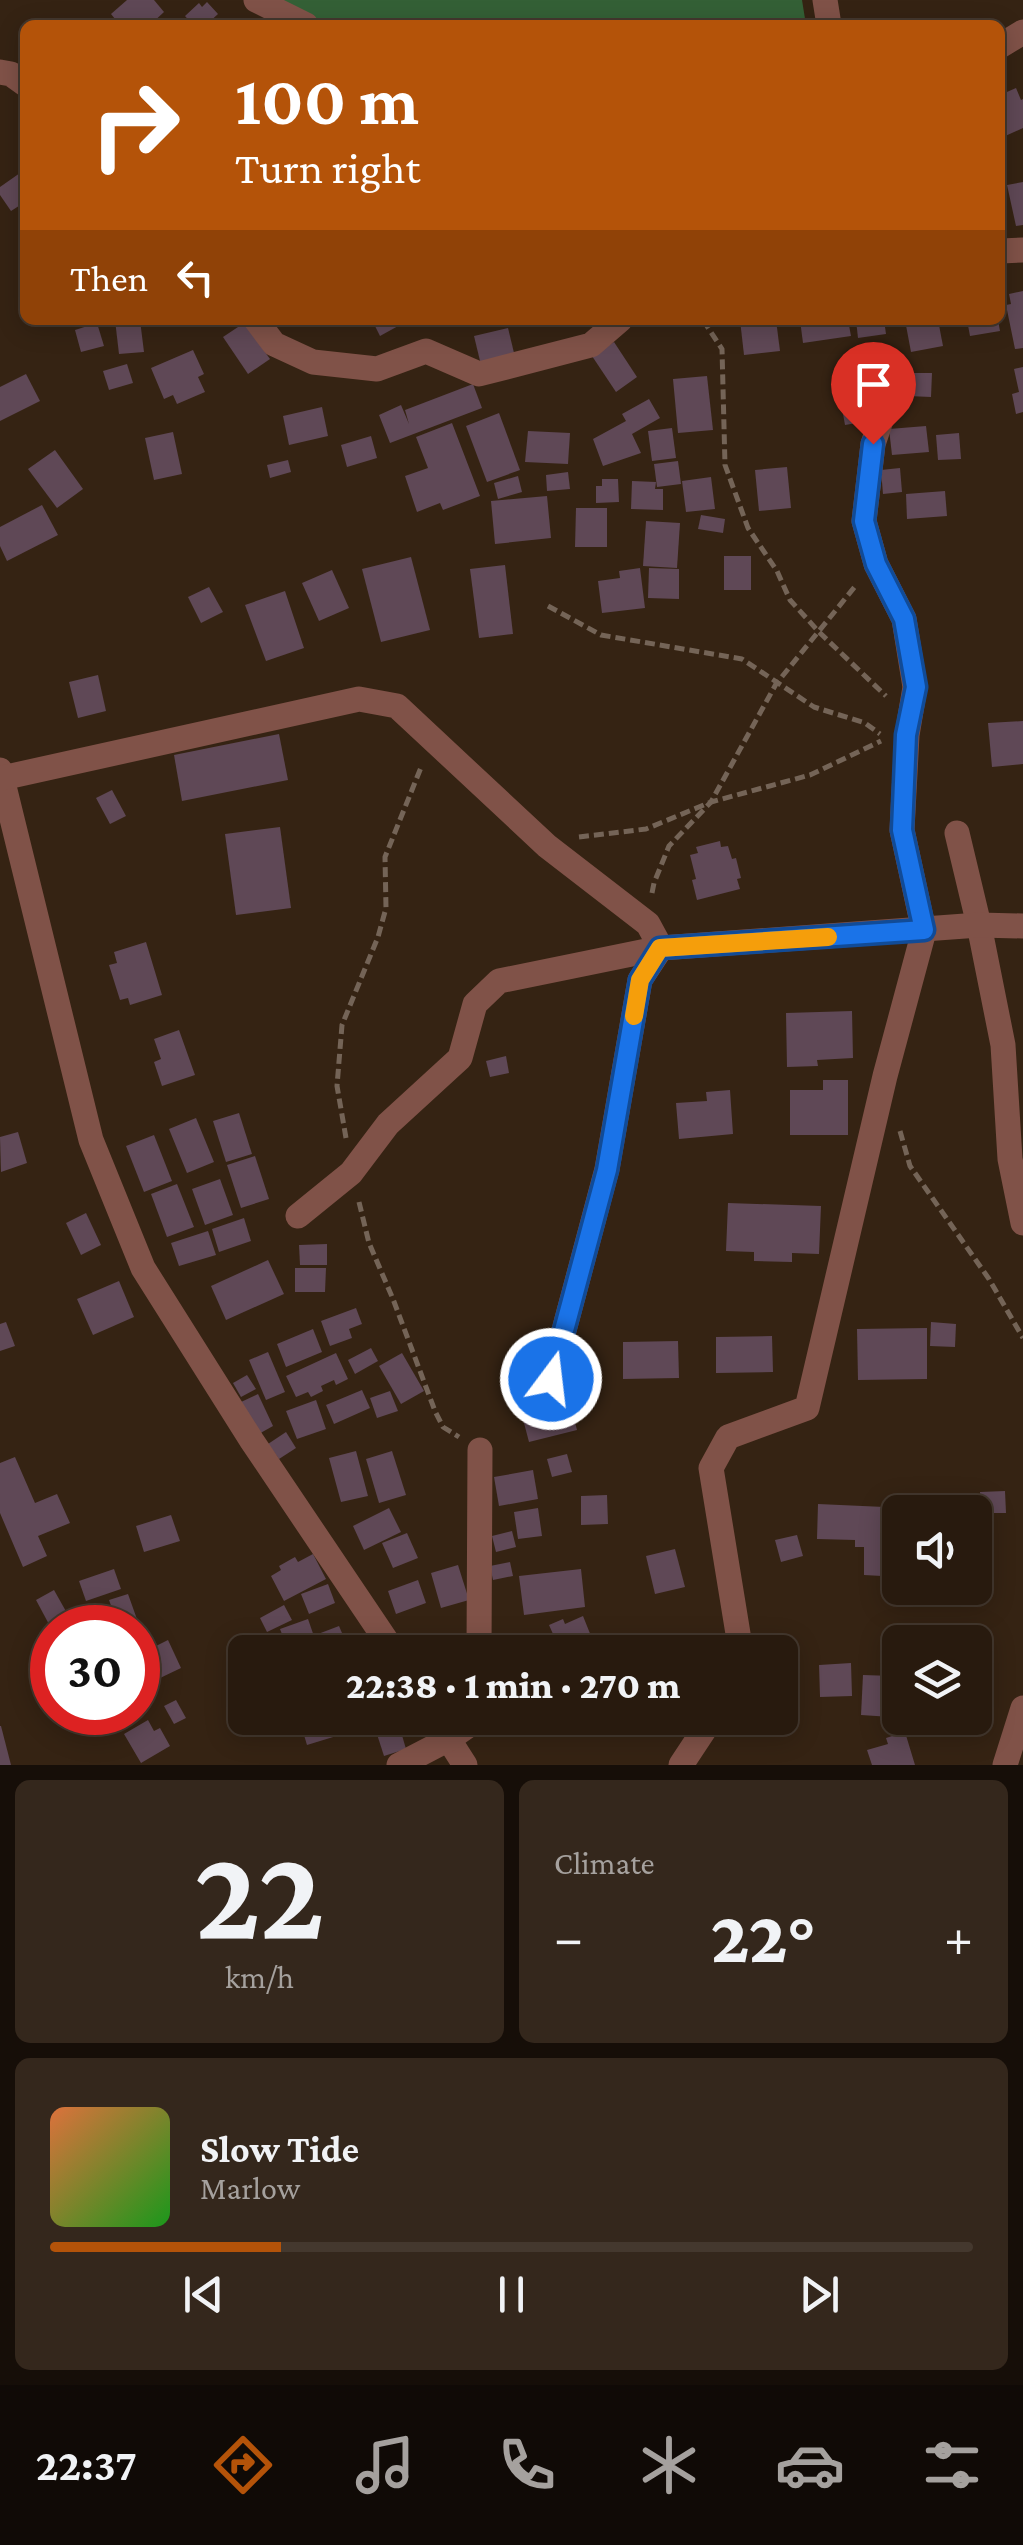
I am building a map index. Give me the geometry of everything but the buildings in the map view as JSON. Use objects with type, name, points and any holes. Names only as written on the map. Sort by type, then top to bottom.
[{"type":"street","points":[[256,0],[296,20]]},
{"type":"street","points":[[260,325],[274,344],[313,362],[376,369],[426,351],[479,374],[592,344],[614,325]]},
{"type":"street","points":[[738,1635],[711,1468],[728,1437],[806,1408],[924,930],[902,830],[906,735],[916,687],[904,619],[876,564],[864,521],[873,444],[895,379]]},
{"type":"street","points":[[383,1635],[252,1442],[142,1268],[90,1140],[1,774],[359,699],[397,706],[547,846],[648,924],[660,948]]},
{"type":"street","points":[[957,833],[1003,1045],[1010,1159],[1023,1223]]},
{"type":"street","points":[[298,1216],[351,1174],[388,1124],[460,1058],[475,1004],[500,981],[660,948],[979,925],[1023,926]]},
{"type":"street","points":[[551,1379],[607,1170],[640,980],[660,948]]},
{"type":"street","points":[[479,1635],[480,1450]]},
{"type":"street","points":[[1005,1765],[1023,1708]]},
{"type":"street","points":[[399,1765],[434,1735]]},
{"type":"street","points":[[446,1735],[465,1765]]},
{"type":"street","points":[[680,1765],[700,1735]]},
{"type":"path","points":[[705,325],[722,349],[726,465],[748,528],[777,571],[790,600],[886,696],[906,735]]},
{"type":"path","points":[[648,924],[654,883],[669,846],[711,802],[776,684],[876,564]]},
{"type":"path","points":[[547,846],[579,837],[646,829],[711,802],[810,774],[886,739],[865,723],[814,707],[742,659],[601,634],[548,606]]},
{"type":"path","points":[[900,1130],[910,1166],[989,1279],[1023,1338]]},
{"type":"green space","points":[[283,0],[802,0],[805,20],[309,20]]},
{"type":"slow traffic","points":[[634,1016],[640,980],[660,948],[828,937]]},
{"type":"route","points":[[551,1379],[607,1170],[640,980],[660,948],[924,930],[902,830],[906,735],[916,687],[904,619],[876,564],[864,521],[873,444]]}]
